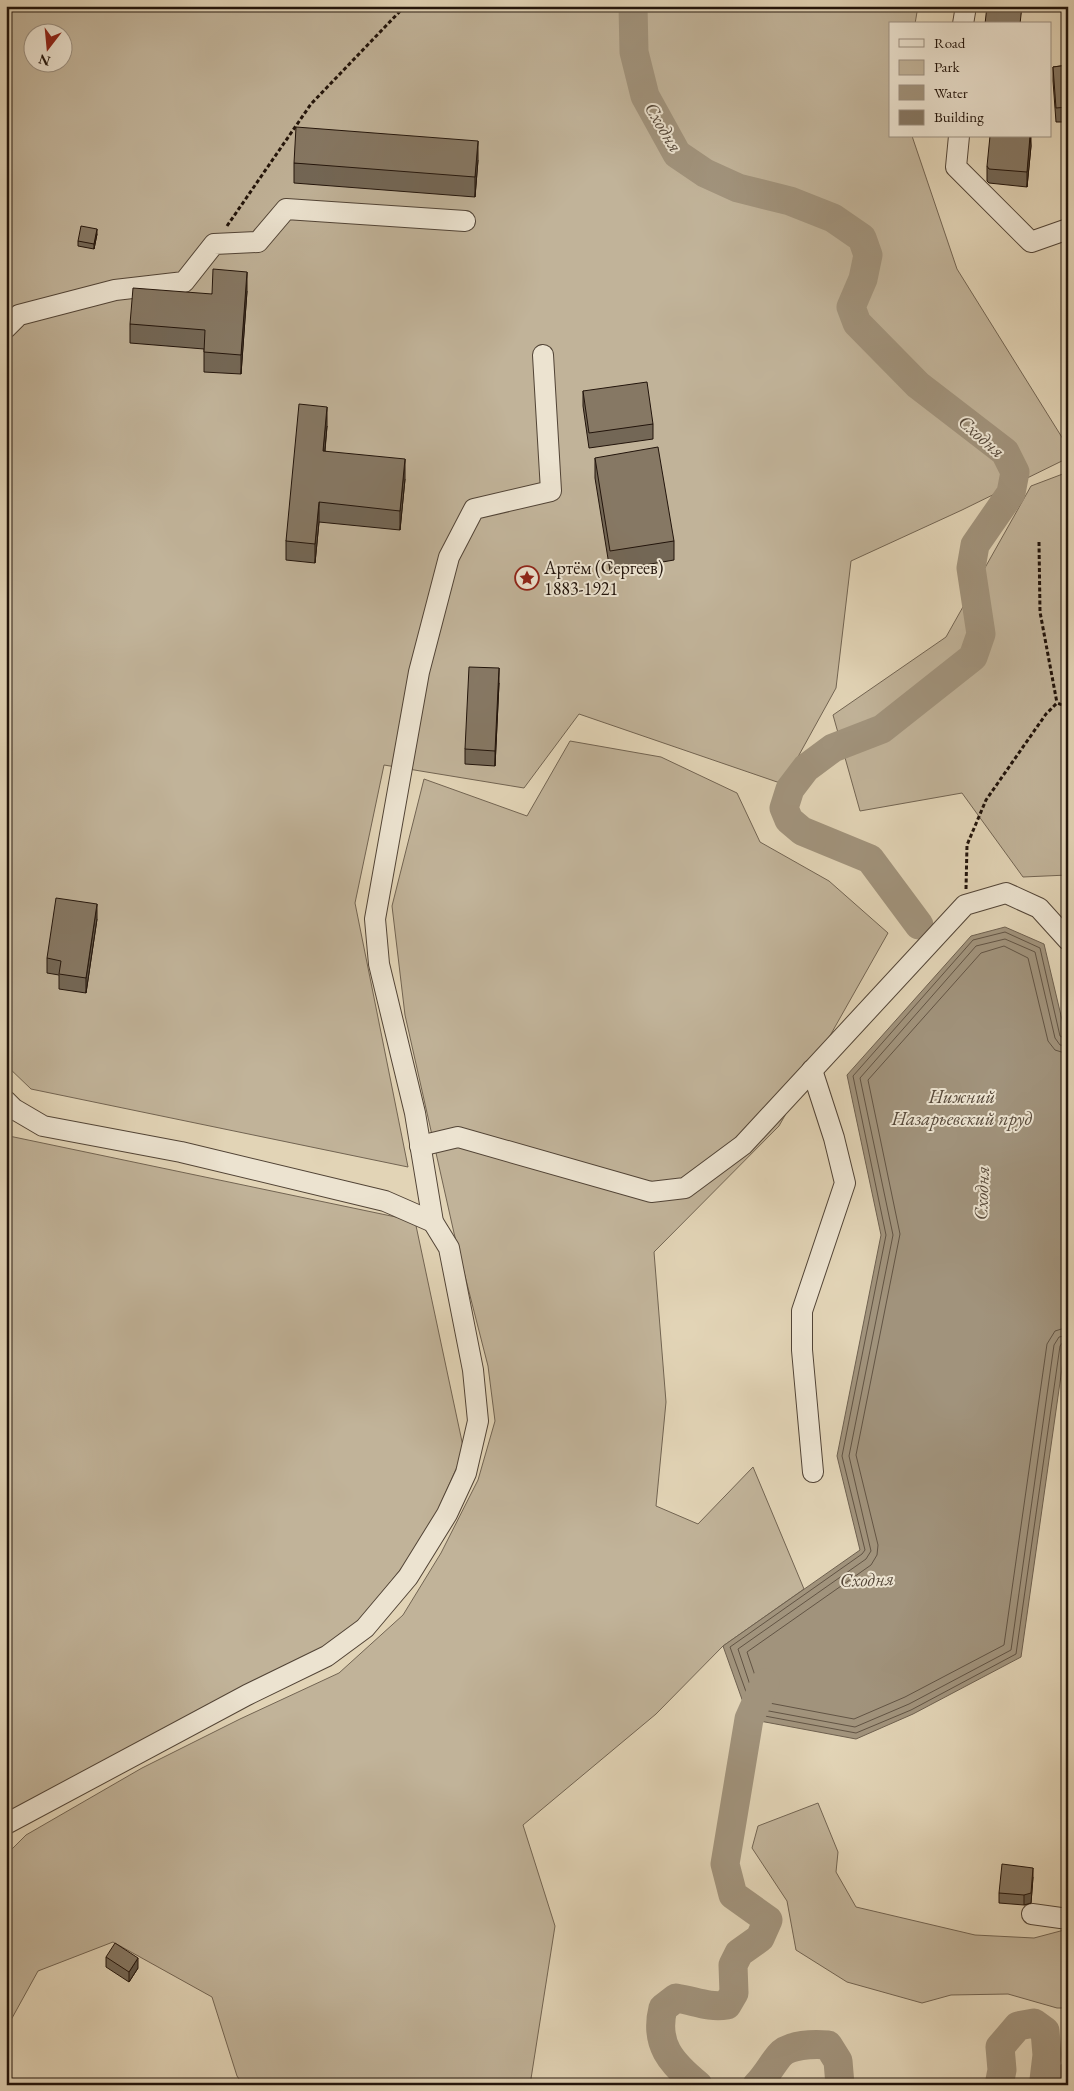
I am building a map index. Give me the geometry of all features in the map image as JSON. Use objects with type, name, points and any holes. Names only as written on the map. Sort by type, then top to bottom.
[{"type":"street","points":[[963,22],[966,6]]},
{"type":"street","points":[[959,138],[956,167],[1031,242],[1068,229]]},
{"type":"street","points":[[6,328],[19,315],[115,290],[184,282],[214,244],[258,242],[286,209],[465,221]]},
{"type":"street","points":[[6,1824],[247,1695],[327,1656],[365,1628],[408,1576],[447,1514],[466,1473],[478,1421],[473,1370],[449,1248],[433,1222],[420,1146],[379,964],[375,919],[419,672],[449,557],[474,510],[551,490],[543,355]]},
{"type":"street","points":[[420,1146],[458,1137],[651,1192],[685,1188],[743,1145],[965,905],[1006,893],[1039,908],[1068,940]]},
{"type":"street","points":[[812,1070],[834,1138],[845,1183],[802,1311],[802,1350],[813,1472]]},
{"type":"street","points":[[6,1101],[14,1109],[43,1126],[181,1152],[348,1192],[385,1202],[433,1222]]},
{"type":"street","points":[[1032,1914],[1068,1919]]},
{"type":"path","points":[[214,244],[311,104],[405,6]]},
{"type":"path","points":[[1039,542],[1040,612],[1057,703]]},
{"type":"path","points":[[1057,703],[1068,707]]},
{"type":"path","points":[[965,905],[967,844],[986,800],[1046,714],[1057,703]]},
{"type":"green space","points":[[6,6],[918,6],[915,22],[889,22],[889,138],[913,138],[957,269],[1068,447],[1068,458],[962,510],[851,561],[836,688],[783,784],[579,714],[524,788],[384,765],[355,903],[408,1167],[31,1089],[6,1065]]},
{"type":"green space","points":[[1068,472],[1068,875],[1023,877],[962,793],[860,811],[833,715],[946,637],[1031,486]]},
{"type":"green space","points":[[570,741],[661,757],[737,793],[760,842],[829,881],[888,933],[779,1126],[654,1252],[666,1402],[656,1506],[698,1524],[753,1467],[804,1589],[723,1646],[656,1714],[523,1825],[555,1926],[530,2085],[243,2085],[237,2076],[212,1997],[113,1942],[38,1971],[6,2029],[6,1855],[26,1835],[142,1768],[240,1719],[339,1673],[403,1615],[441,1553],[478,1480],[495,1421],[488,1366],[454,1233],[405,1015],[392,906],[424,779],[527,816]]},
{"type":"green space","points":[[6,1134],[415,1221],[464,1451],[426,1537],[343,1642],[6,1813]]},
{"type":"green space","points":[[818,1803],[838,1852],[836,1872],[856,1907],[975,1935],[1034,1938],[1068,1929],[1068,2008],[1057,2008],[1008,1994],[951,1995],[922,2003],[847,1982],[796,1950],[787,1901],[752,1848],[758,1826]]},
{"type":"water","name":"Нижний Назарьевский пруд","points":[[1005,927],[1044,944],[1068,1045],[1068,1326],[1021,1657],[913,1714],[856,1739],[749,1719],[723,1646],[860,1550],[837,1456],[881,1235],[847,1075],[971,936]]},
{"type":"building","points":[[987,6],[1022,6],[1020,22],[985,22]]},
{"type":"building","points":[[1068,65],[1068,107],[1056,108],[1053,67]]},
{"type":"building","points":[[296,127],[478,141],[475,177],[294,163]]},
{"type":"building","points":[[990,138],[1030,138],[1027,172],[989,169],[987,166]]},
{"type":"building","points":[[81,226],[97,229],[94,244],[78,241]]},
{"type":"building","points":[[213,269],[247,272],[241,355],[204,352],[205,330],[130,324],[133,288],[212,294]]},
{"type":"building","points":[[647,382],[653,424],[589,433],[583,391]]},
{"type":"building","points":[[299,404],[327,407],[323,451],[405,459],[400,511],[319,502],[315,544],[286,541]]},
{"type":"building","points":[[658,447],[674,541],[610,551],[595,458]]},
{"type":"building","points":[[469,667],[499,668],[495,751],[465,749]]},
{"type":"building","points":[[56,898],[97,904],[86,978],[59,974],[61,961],[47,958]]},
{"type":"building","points":[[1002,1864],[1033,1868],[1031,1893],[1024,1895],[999,1893]]},
{"type":"building","points":[[115,1943],[138,1958],[129,1972],[106,1957]]},
{"type":"waterway","name":"Сходня","points":[[633,6],[634,52],[645,96],[677,154],[705,173],[738,188],[790,201],[833,218],[862,238],[868,255],[863,279],[851,307],[857,323],[918,385],[1005,452],[1015,472],[1011,493],[975,545],[971,568],[981,634],[973,657],[882,729],[833,748],[806,768],[790,789],[784,808],[789,820],[802,831],[870,859],[919,925]]},
{"type":"waterway","name":"Сходня","points":[[698,2085],[680,2069],[667,2052],[661,2032],[663,2008],[676,1998],[708,2005],[727,2005],[734,1993],[733,1965],[739,1953],[760,1938],[768,1920],[733,1895],[725,1864],[749,1719],[765,1683]]},
{"type":"waterway","name":"Сходня","points":[[999,2085],[1002,2070],[1000,2047],[1018,2026],[1034,2023],[1045,2031],[1047,2055],[1044,2080],[1054,2085],[1068,2077]]},
{"type":"waterway","name":"Сходня","points":[[757,2085],[783,2052],[795,2047],[816,2045],[828,2045],[838,2061],[840,2085]]},
{"type":"place","name":"Артём (Сергеев) 1883-1921","points":[[527,578]]}]
